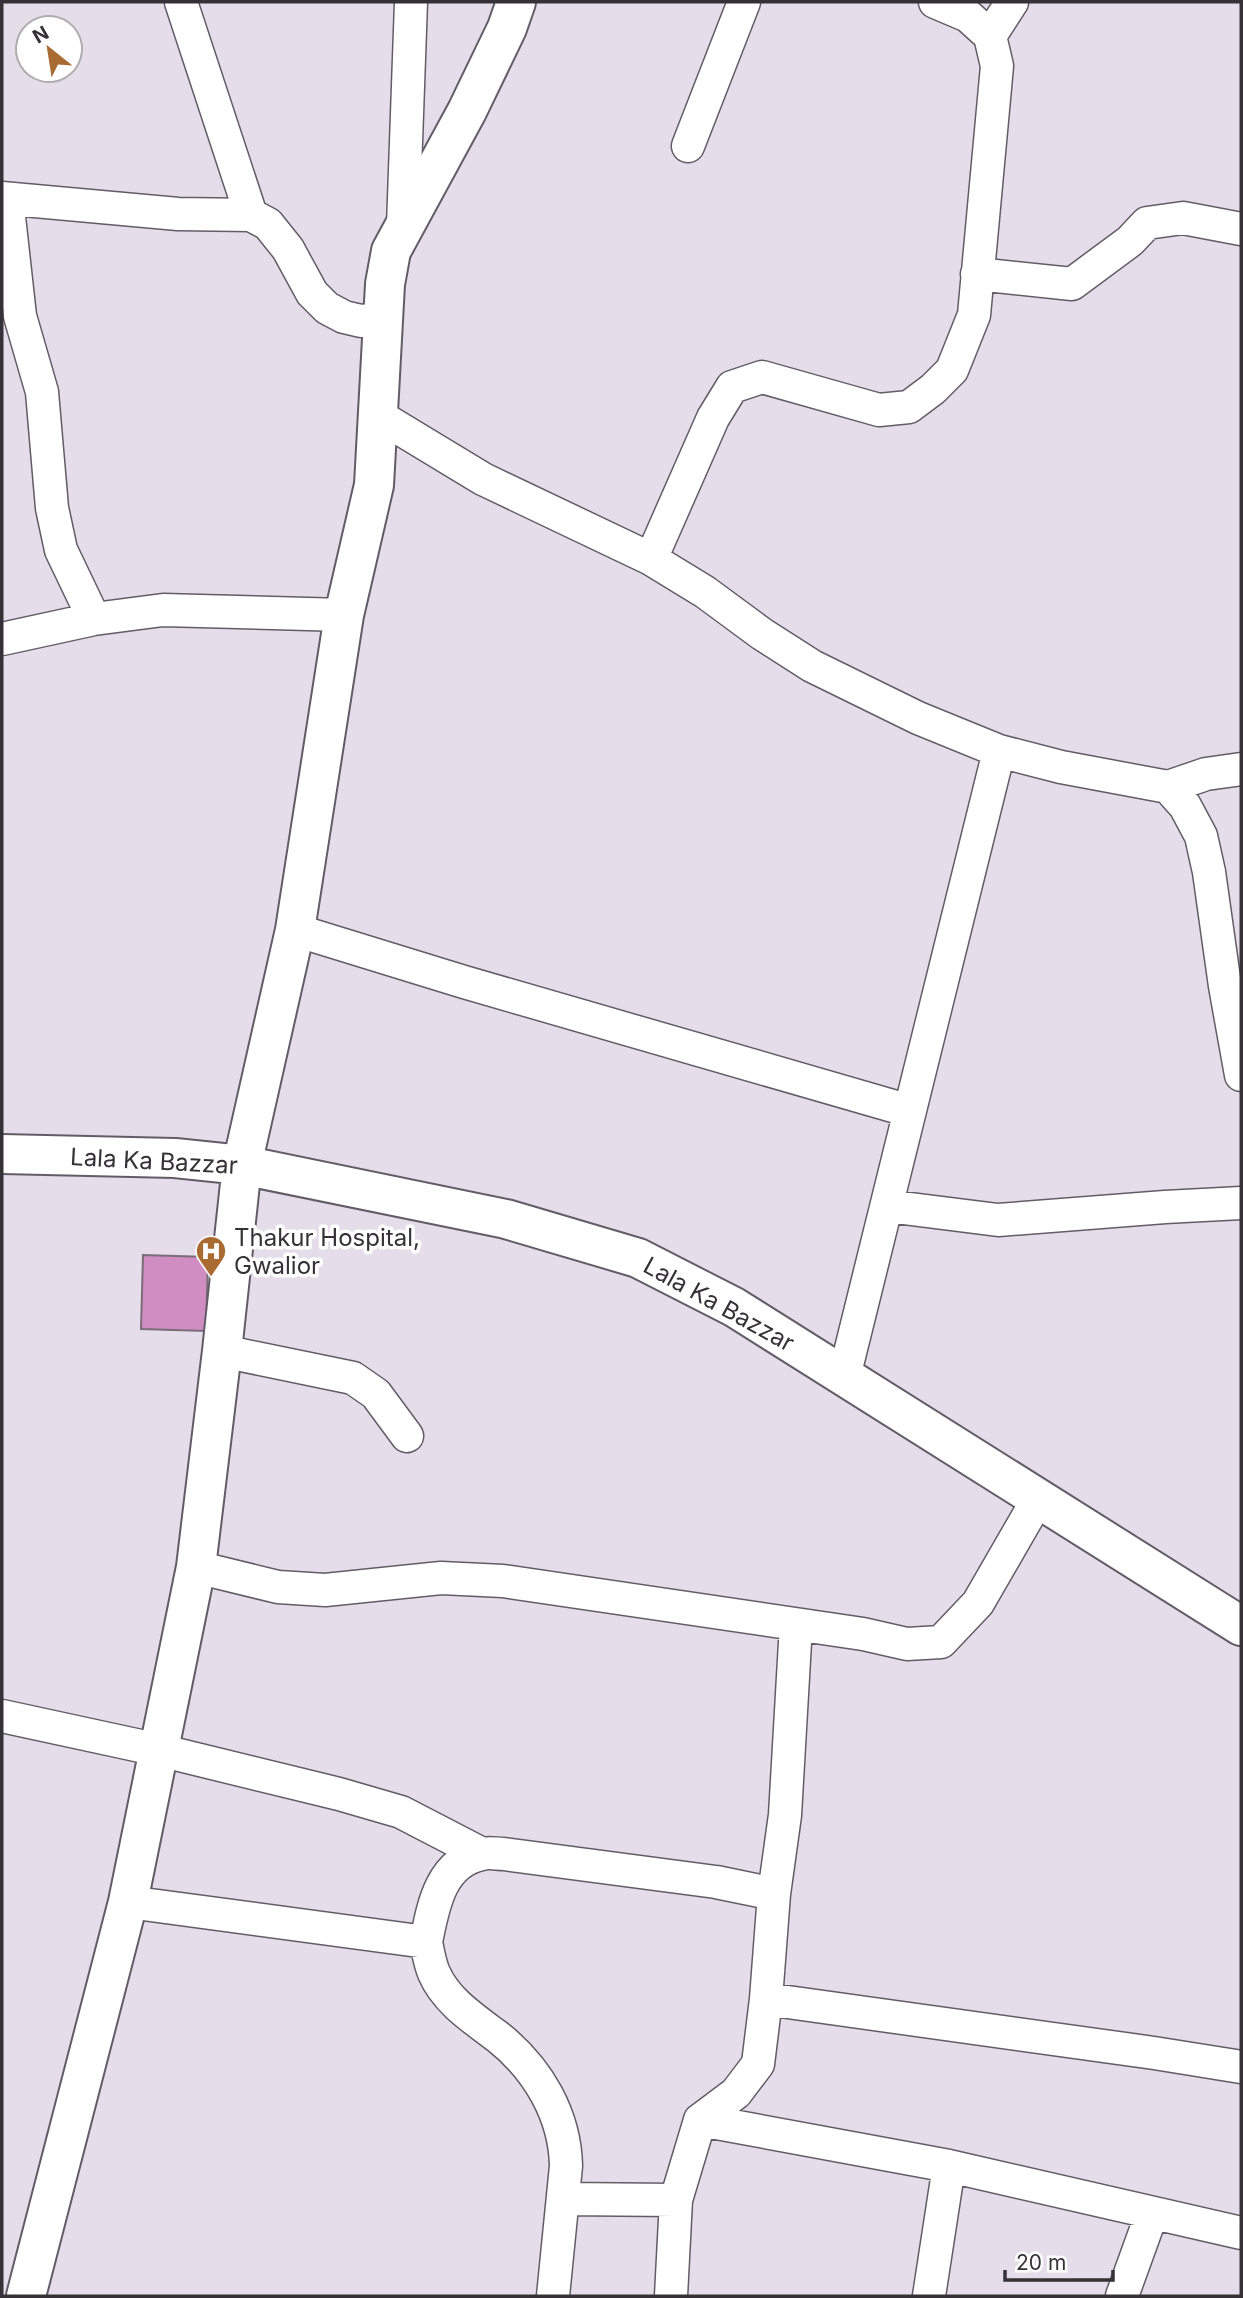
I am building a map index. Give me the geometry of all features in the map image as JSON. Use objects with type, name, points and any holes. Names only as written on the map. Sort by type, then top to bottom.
[{"type":"street","points":[[181,2],[251,215]]},
{"type":"street","points":[[403,226],[411,2]]},
{"type":"street","points":[[26,2296],[128,1902],[196,1567],[242,1165],[295,930],[344,615],[374,485],[379,416],[378,384],[390,251],[467,111],[507,28],[516,2]]},
{"type":"street","points":[[688,146],[744,2]]},
{"type":"street","points":[[651,559],[713,418],[732,387],[762,377],[879,410],[909,407],[952,370],[974,315],[997,66],[990,36],[968,16],[935,2]]},
{"type":"street","points":[[990,36],[1012,2]]},
{"type":"street","points":[[94,619],[61,550],[52,508],[42,392],[20,316],[4,198],[178,214],[251,215],[268,224],[288,249],[312,293],[327,308],[352,319],[384,319]]},
{"type":"street","points":[[977,274],[1072,284],[1130,240],[1147,223],[1183,218],[1241,229]]},
{"type":"street","points":[[379,416],[483,479],[651,559],[705,592],[762,634],[812,666],[918,718],[999,751],[1061,767],[1168,787],[1206,774],[1241,769]]},
{"type":"street","points":[[2,639],[94,619],[163,610],[344,615]]},
{"type":"street","points":[[845,1377],[999,751]]},
{"type":"street","points":[[1168,787],[1185,807],[1201,836],[1233,985],[1241,1075]]},
{"type":"street","points":[[295,930],[464,982],[910,1111]]},
{"type":"street","name":"Lala Ka Bazzar","points":[[2,1154],[175,1158],[242,1165],[506,1219],[638,1258],[734,1307],[1241,1626]]},
{"type":"street","points":[[887,1206],[998,1220],[1165,1206],[1241,1203]]},
{"type":"street","points":[[222,1351],[353,1378],[376,1394],[407,1436]]},
{"type":"street","points":[[196,1567],[278,1587],[325,1590],[441,1578],[503,1581],[863,1634],[907,1644],[941,1642],[978,1603],[1038,1499]]},
{"type":"street","points":[[671,2296],[676,2200],[700,2120],[736,2093],[758,2064],[789,1770],[796,1625]]},
{"type":"street","points":[[2,1716],[159,1750],[339,1794],[401,1812],[482,1854]]},
{"type":"street","points":[[553,2296],[564,2199],[565,2148],[561,2125],[550,2098],[526,2065],[502,2040],[466,2013],[448,1995],[433,1973],[426,1942],[432,1910],[442,1883],[458,1863],[482,1854],[504,1854],[716,1882],[774,1894]]},
{"type":"street","points":[[128,1902],[426,1942]]},
{"type":"street","points":[[766,1998],[1241,2067]]},
{"type":"street","points":[[700,2120],[949,2166],[1241,2233]]},
{"type":"street","points":[[929,2296],[949,2166]]},
{"type":"street","points":[[564,2199],[676,2200]]},
{"type":"street","points":[[1122,2296],[1152,2213]]},
{"type":"building","points":[[143,1255],[208,1257],[206,1331],[141,1329]]},
{"type":"place","name":"Thakur Hospital, Gwalior","points":[[211,1278]]}]
